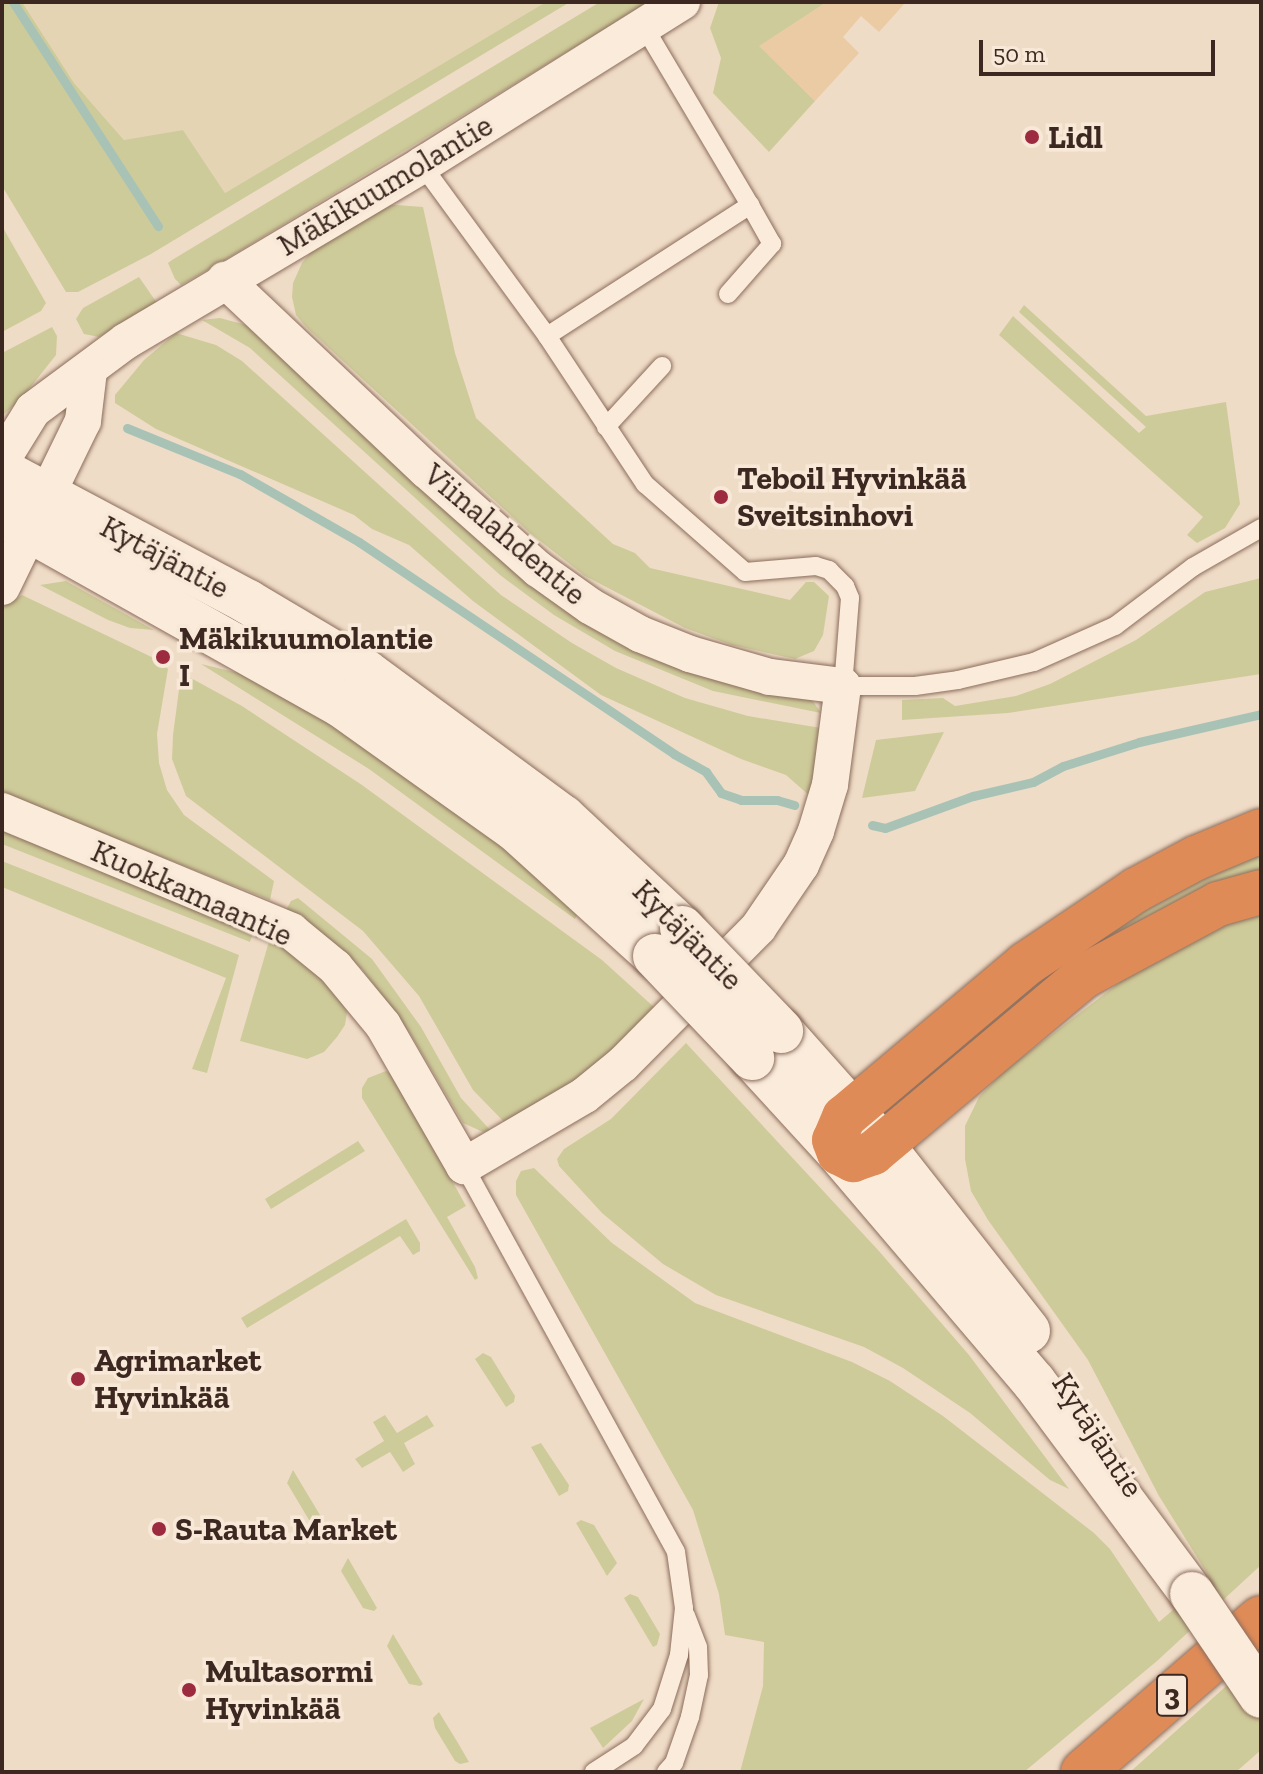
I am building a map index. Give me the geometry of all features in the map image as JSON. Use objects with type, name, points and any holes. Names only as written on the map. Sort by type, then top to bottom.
[{"type":"highway","points":[[1261,831],[1196,858],[1085,922],[1026,964],[851,1110],[837,1128],[834,1140],[839,1153],[853,1160],[883,1146],[1084,976],[1218,904],[1261,892]]},
{"type":"highway","name":"3","points":[[1083,1772],[1261,1618]]},
{"type":"street","name":"Mäkikuumolantie","points":[[2,460],[33,410],[126,341],[422,165],[682,2]]},
{"type":"street","name":"Viinalahdentie","points":[[225,280],[426,470],[538,569],[590,606],[640,634],[690,654],[770,677],[843,686]]},
{"type":"street","points":[[2,587],[28,513],[83,421],[89,371]]},
{"type":"street","name":"Kytäjäntie","points":[[2,471],[28,513],[341,705],[668,942],[767,1045],[851,1110],[995,1286],[1095,1426],[1127,1475],[1192,1594]]},
{"type":"street","points":[[464,1166],[601,1084],[758,928],[801,865],[816,831],[830,785],[843,686]]},
{"type":"street","name":"Kuokkamaantie","points":[[2,811],[291,931],[335,967],[383,1025],[464,1166]]},
{"type":"street","name":"Kytäjäntie","points":[[767,1045],[839,1153],[1034,1382],[1192,1594],[1261,1696]]},
{"type":"lane","points":[[643,25],[772,244],[728,294]]},
{"type":"lane","points":[[422,165],[547,336],[645,484],[745,572],[816,566],[836,575],[850,598],[843,686],[915,686],[958,680],[1034,662],[1115,626],[1193,567],[1261,528]]},
{"type":"lane","points":[[547,336],[750,205]]},
{"type":"lane","points":[[606,427],[662,366]]},
{"type":"lane","points":[[464,1166],[676,1552],[684,1608],[698,1647],[699,1675],[690,1717],[674,1763],[666,1772]]},
{"type":"lane","points":[[594,1772],[634,1746],[662,1709],[679,1655],[684,1608]]},
{"type":"shaded area","points":[[2,2],[22,2],[74,83],[124,140],[183,130],[225,193],[546,2],[570,2],[151,254],[78,292],[66,292],[2,186]]},
{"type":"shaded area","points":[[22,2],[546,2],[225,193],[183,130],[125,141],[74,83]]},
{"type":"shaded area","points":[[600,2],[649,2],[220,263],[181,285],[175,279],[168,263],[172,260]]},
{"type":"shaded area","points":[[719,2],[827,2],[760,46],[815,101],[769,152],[713,93],[721,58],[710,28]]},
{"type":"shaded area","points":[[383,204],[423,207],[455,353],[476,418],[613,544],[635,553],[650,568],[790,600],[806,582],[814,582],[829,596],[823,635],[814,651],[795,659],[732,645],[685,628],[585,576],[530,533],[306,327],[296,315],[292,297],[293,283],[302,263],[316,246]]},
{"type":"shaded area","points":[[2,226],[46,303],[41,311],[2,332]]},
{"type":"shaded area","points":[[139,277],[157,303],[99,337],[84,334],[76,319],[83,308]]},
{"type":"shaded area","points":[[1024,305],[1146,416],[1226,402],[1240,504],[1225,528],[1197,543],[1187,535],[1203,517],[999,335],[1013,316],[1139,433],[1146,427],[1019,312]]},
{"type":"shaded area","points":[[220,318],[246,325],[272,345],[481,538],[810,697],[821,713],[713,691],[615,651],[554,615],[500,575],[250,348],[202,320]]},
{"type":"shaded area","points":[[52,327],[57,336],[56,355],[21,399],[2,416],[2,353]]},
{"type":"shaded area","points":[[176,333],[216,345],[242,361],[501,595],[572,643],[616,668],[685,698],[748,716],[821,728],[811,797],[786,775],[741,759],[601,695],[473,601],[409,545],[372,529],[354,515],[156,429],[115,403],[115,395],[144,360]]},
{"type":"shaded area","points":[[1261,578],[1261,674],[1008,713],[902,720],[902,700],[943,698],[955,706],[1016,696],[1050,684],[1136,640],[1205,592]]},
{"type":"shaded area","points":[[66,581],[154,630],[130,628],[108,620],[40,585]]},
{"type":"shaded area","points":[[22,595],[160,661],[168,669],[157,734],[159,763],[167,790],[184,815],[274,881],[270,900],[2,793],[2,608]]},
{"type":"shaded area","points":[[201,664],[251,676],[356,733],[581,907],[575,919],[369,769]]},
{"type":"shaded area","points":[[189,677],[242,706],[362,785],[602,960],[655,1008],[584,1078],[507,1125],[473,1090],[419,996],[363,931],[186,796],[172,759],[180,682]]},
{"type":"shaded area","points":[[944,732],[915,791],[862,798],[876,740]]},
{"type":"shaded area","points":[[2,830],[254,930],[250,942],[2,844]]},
{"type":"shaded area","points":[[1261,849],[1261,875],[929,1094],[916,1079],[1107,927]]},
{"type":"shaded area","points":[[2,861],[239,955],[207,1073],[192,1069],[226,978],[2,887]]},
{"type":"shaded area","points":[[298,898],[372,959],[421,1027],[461,1098],[491,1131],[483,1132],[463,1123],[411,1035],[362,969],[336,945],[286,910],[291,901]]},
{"type":"shaded area","points":[[1261,910],[1261,1565],[1157,1661],[1024,1772],[740,1772],[763,1686],[764,1642],[725,1635],[719,1594],[693,1510],[516,1195],[516,1181],[521,1171],[534,1168],[612,1243],[695,1303],[852,1362],[890,1381],[943,1416],[1094,1533],[1110,1549],[1159,1622],[1210,1578],[1159,1496],[1088,1360],[988,1220],[971,1191],[965,1159],[965,1126],[979,1097],[1003,1072],[1154,956],[1219,921]]},
{"type":"shaded area","points":[[270,938],[330,984],[347,1012],[345,1025],[337,1037],[324,1052],[307,1059],[240,1041]]},
{"type":"shaded area","points":[[686,1043],[878,1250],[969,1355],[1069,1489],[1050,1480],[970,1413],[903,1368],[864,1347],[716,1295],[663,1264],[602,1213],[559,1166],[557,1159],[564,1149],[611,1119]]},
{"type":"shaded area","points":[[386,1071],[394,1076],[466,1206],[447,1217],[475,1267],[478,1278],[475,1280],[362,1098],[362,1088],[368,1078]]},
{"type":"shaded area","points":[[358,1141],[365,1151],[271,1209],[265,1199]]},
{"type":"shaded area","points":[[406,1219],[420,1243],[420,1251],[413,1255],[400,1236],[247,1328],[241,1318]]},
{"type":"shaded area","points":[[483,1353],[491,1357],[515,1396],[514,1402],[506,1407],[475,1359]]},
{"type":"shaded area","points":[[385,1415],[397,1433],[427,1415],[434,1426],[404,1443],[415,1464],[403,1472],[390,1452],[362,1468],[355,1459],[384,1441],[373,1422]]},
{"type":"shaded area","points":[[541,1443],[569,1485],[568,1491],[559,1496],[531,1447]]},
{"type":"shaded area","points":[[293,1470],[323,1520],[319,1523],[309,1520],[287,1483]]},
{"type":"shaded area","points":[[581,1520],[594,1525],[617,1563],[607,1576],[576,1523]]},
{"type":"shaded area","points":[[348,1558],[377,1608],[374,1611],[363,1608],[341,1571]]},
{"type":"shaded area","points":[[630,1594],[638,1597],[660,1634],[657,1645],[653,1647],[624,1598]]},
{"type":"shaded area","points":[[393,1634],[423,1684],[420,1686],[409,1684],[387,1646]]},
{"type":"shaded area","points":[[1261,1655],[1261,1750],[1236,1772],[1130,1772]]},
{"type":"shaded area","points":[[644,1699],[632,1721],[603,1748],[590,1728]]},
{"type":"shaded area","points":[[439,1712],[469,1762],[460,1764],[455,1761],[435,1728],[433,1718]]},
{"type":"sand","points":[[827,2],[906,2],[879,32],[861,16],[843,37],[859,53],[815,101],[759,46]]},
{"type":"waterway","points":[[13,2],[158,226]]},
{"type":"waterway","points":[[127,428],[240,474],[359,542],[674,754],[706,772],[721,793],[741,800],[777,800],[794,805]]},
{"type":"waterway","points":[[872,825],[885,828],[973,796],[1033,782],[1063,766],[1139,742],[1261,714]]},
{"type":"place","name":"Lidl","points":[[1032,137]]},
{"type":"place","name":"Teboil Hyvinkää Sveitsinhovi","points":[[721,497]]},
{"type":"place","name":"Mäkikuumolantie I","points":[[163,657]]},
{"type":"place","name":"Agrimarket Hyvinkää","points":[[78,1379]]},
{"type":"place","name":"S-Rauta Market","points":[[159,1529]]},
{"type":"place","name":"Multasormi Hyvinkää","points":[[189,1690]]}]
